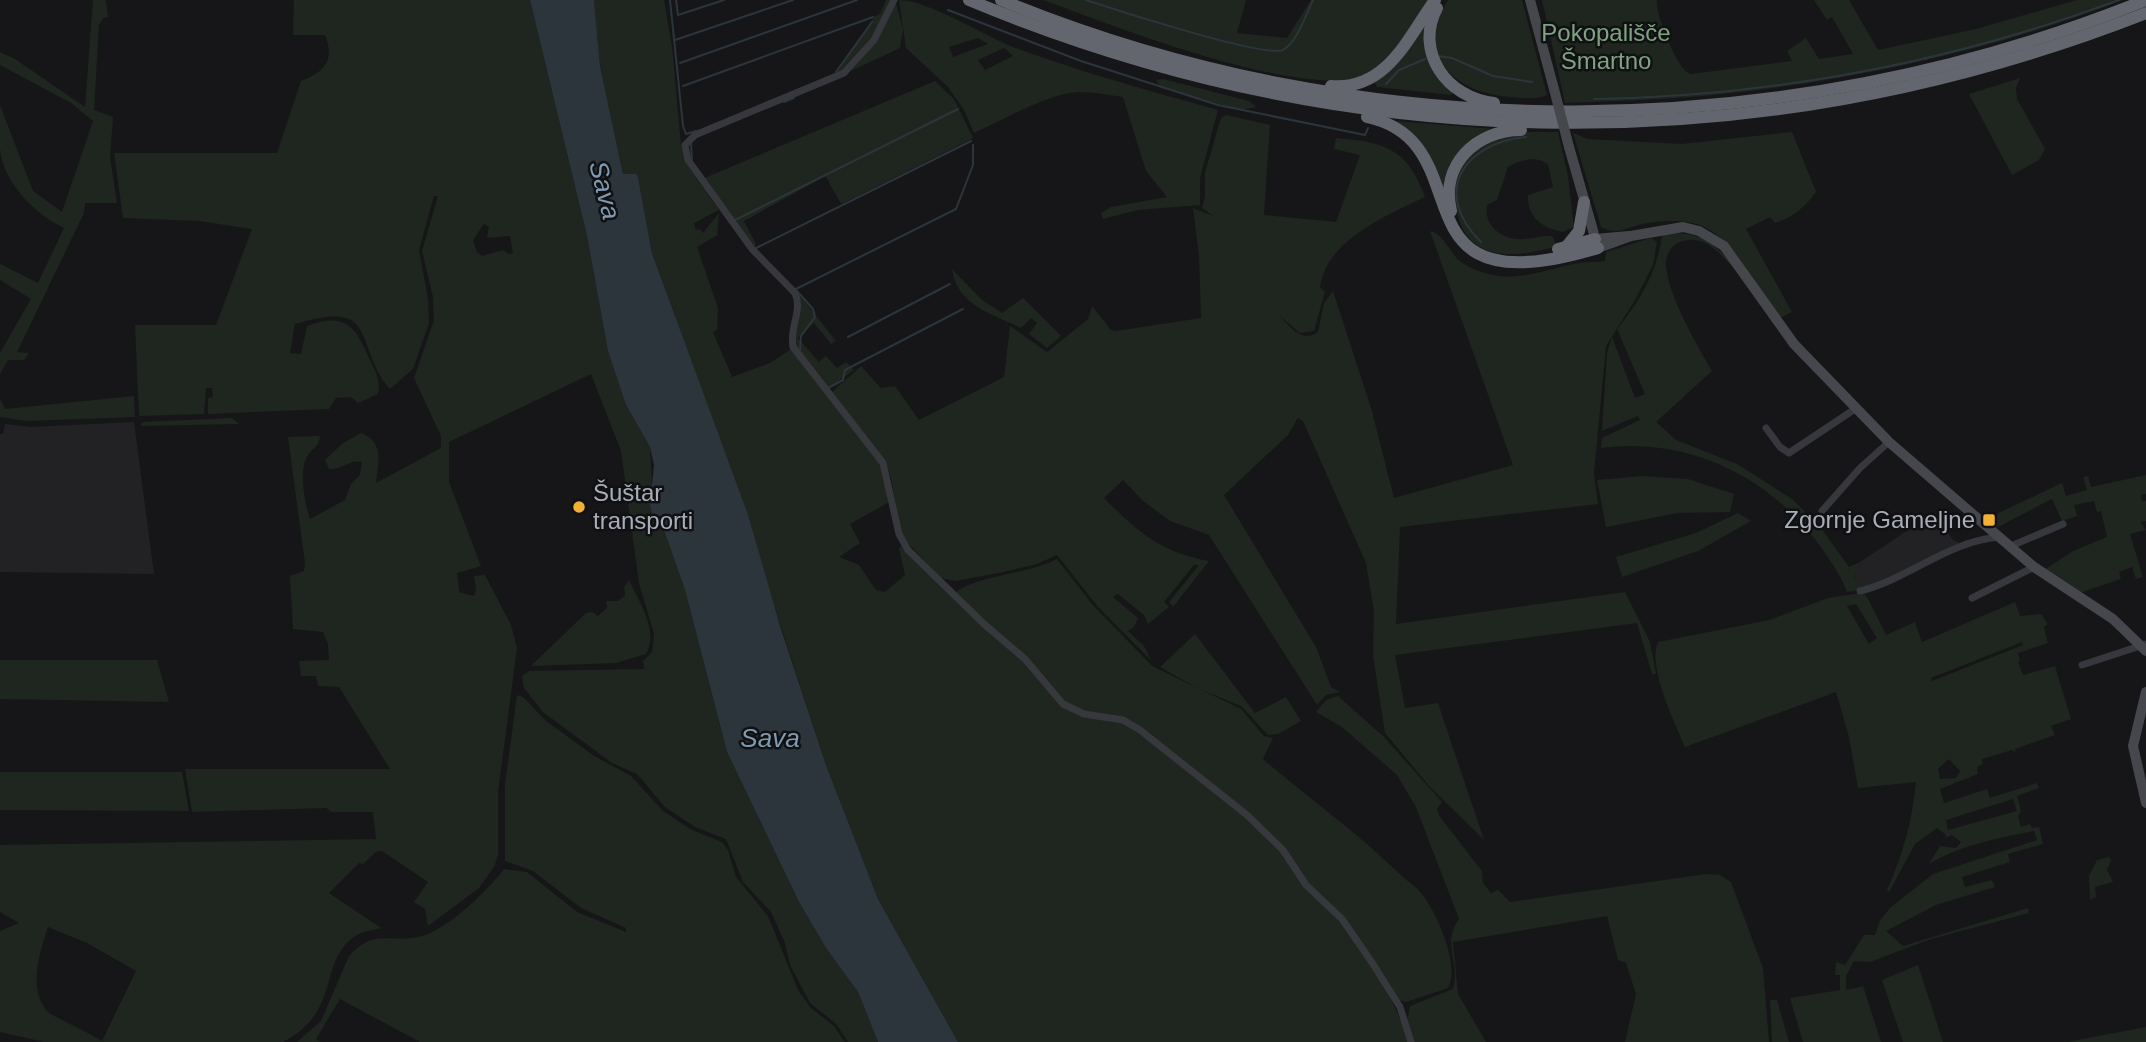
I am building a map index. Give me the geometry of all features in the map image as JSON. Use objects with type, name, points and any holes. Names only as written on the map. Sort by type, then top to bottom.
[{"type":"highway","points":[[969,0],[1073,40],[1221,83],[1324,104],[1433,118],[1570,124],[1716,117],[1871,95],[2010,61],[2146,13]]},
{"type":"highway","points":[[1001,0],[1152,52],[1292,86],[1406,103],[1520,111],[1659,110],[1753,101],[1847,87],[2013,47],[2146,0]]},
{"type":"highway","points":[[1292,86],[1309,83],[1346,86],[1378,74],[1397,57],[1435,0]]},
{"type":"highway","points":[[1441,0],[1432,17],[1429,34],[1433,59],[1440,73],[1474,99],[1506,104],[1520,111]]},
{"type":"highway","points":[[1324,104],[1343,113],[1390,123],[1411,138],[1426,159],[1452,229],[1465,245],[1480,256],[1510,263],[1596,244]]},
{"type":"highway","points":[[1570,124],[1547,130],[1507,131],[1481,139],[1468,148],[1456,166],[1449,192],[1451,213],[1458,228],[1482,251],[1516,257],[1596,244]]},
{"type":"highway","points":[[1565,248],[1579,231],[1584,202]]},
{"type":"street","points":[[894,0],[874,40],[844,73],[695,135],[685,145],[688,160],[752,249],[795,293],[799,302],[791,336],[793,347],[883,463],[903,544],[1032,667],[1063,704],[1084,714],[1131,724],[1270,835],[1307,885],[1331,907],[1360,944],[1400,1007],[1411,1042]]},
{"type":"street","points":[[1531,1],[1596,244],[1683,227],[1699,230],[1724,246],[1794,344],[1889,442],[2034,567],[2113,619],[2145,647]]},
{"type":"street","points":[[1766,428],[1780,447],[1789,453],[1855,408]]},
{"type":"street","points":[[1822,511],[1860,468],[1889,442]]},
{"type":"street","points":[[2011,547],[2063,524]]},
{"type":"street","points":[[1860,592],[1904,576],[1939,555],[1976,541],[2001,537]]},
{"type":"street","points":[[1972,597],[2034,567]]},
{"type":"street","points":[[2082,665],[2145,647]]},
{"type":"street","points":[[2146,692],[2133,746],[2146,803]]},
{"type":"shaded area","points":[[134,422],[154,574],[0,572],[0,434],[3,434],[5,424],[31,427]]},
{"type":"shaded area","points":[[1934,513],[1953,540],[1964,545],[1864,589],[1854,578],[1860,562]]},
{"type":"green space","points":[[93,0],[106,0],[108,17],[103,18],[99,25],[94,110],[113,117],[110,158],[117,203],[85,203],[84,213],[17,352],[29,353],[24,360],[8,360],[0,374],[0,353],[31,299],[0,280],[0,264],[38,283],[64,228],[32,206],[7,174],[0,149],[0,105],[33,191],[62,212],[93,121],[71,103],[0,65],[0,52],[15,59],[85,107]]},
{"type":"green space","points":[[294,0],[530,0],[587,236],[608,351],[626,405],[650,447],[654,519],[665,533],[685,590],[727,752],[799,902],[826,948],[858,992],[878,1042],[848,1042],[836,1024],[810,1003],[790,965],[785,943],[771,912],[743,882],[726,839],[695,827],[665,807],[637,774],[612,763],[543,712],[524,688],[522,676],[529,671],[644,669],[643,661],[652,652],[654,634],[639,583],[621,451],[591,374],[449,442],[449,482],[481,566],[457,573],[459,592],[474,596],[474,576],[485,575],[511,625],[517,648],[498,792],[498,855],[494,867],[479,888],[428,926],[425,909],[414,902],[428,882],[382,851],[377,851],[363,864],[359,863],[329,893],[381,928],[358,934],[343,947],[314,1017],[283,1042],[44,1042],[0,1032],[0,931],[19,923],[0,912],[0,845],[376,839],[373,812],[332,812],[326,808],[192,812],[185,769],[390,769],[339,687],[318,686],[316,676],[301,676],[299,661],[329,660],[328,644],[323,632],[293,629],[290,576],[304,571],[305,563],[288,437],[320,436],[303,469],[310,519],[345,500],[351,484],[360,475],[362,462],[329,469],[325,460],[343,443],[361,433],[369,437],[377,448],[376,483],[441,448],[441,436],[414,378],[434,320],[433,297],[422,251],[438,196],[434,196],[419,250],[428,299],[429,323],[413,369],[390,389],[379,372],[361,330],[353,321],[341,317],[322,317],[295,324],[290,353],[301,354],[307,326],[330,320],[347,324],[359,337],[373,367],[378,380],[378,394],[358,403],[351,397],[336,398],[329,409],[208,414],[208,398],[213,397],[212,388],[206,388],[204,414],[139,416],[135,325],[216,325],[252,229],[199,221],[123,218],[114,153],[277,153],[301,81],[322,69],[329,51],[325,35],[293,35]],"holes":[[[484,224],[489,227],[487,238],[510,236],[513,253],[508,254],[503,250],[482,256],[477,252],[473,240]],[[48,927],[87,943],[136,971],[102,1041],[48,1012],[42,1003],[38,993],[37,970]]]},
{"type":"green space","points":[[594,0],[664,0],[672,46],[681,145],[690,169],[719,210],[694,223],[696,230],[700,229],[703,233],[719,213],[717,235],[697,247],[718,308],[717,330],[713,332],[732,377],[770,363],[791,349],[879,459],[891,501],[850,524],[860,543],[839,557],[859,565],[876,590],[885,592],[905,575],[899,549],[902,545],[1033,669],[1062,706],[1123,722],[1138,730],[1230,802],[1281,850],[1346,928],[1383,985],[1409,1042],[958,1042],[878,899],[826,765],[727,461],[652,252],[638,177],[623,174],[600,66]]},
{"type":"green space","points":[[886,0],[892,0],[881,23],[861,51],[834,77],[875,16],[880,14]]},
{"type":"green space","points":[[899,0],[940,12],[1001,42],[1038,56],[1218,110],[1200,178],[1200,205],[1138,210],[1103,219],[1101,213],[1111,207],[1167,197],[1146,171],[1123,97],[1078,92],[1053,97],[974,133],[964,110],[948,87],[906,48]],"holes":[[[978,38],[988,44],[953,57],[949,47]],[[1004,48],[1013,56],[985,70],[978,60]]]},
{"type":"green space","points":[[1043,0],[1246,0],[1237,33],[1287,38],[1311,0],[1431,0],[1404,40],[1379,69],[1371,74],[1342,80],[1303,78],[1257,70],[1208,57]]},
{"type":"green space","points":[[1448,0],[1522,0],[1547,95],[1529,98],[1490,94],[1472,88],[1445,68],[1438,54],[1435,38]]},
{"type":"green space","name":"Pokopališče Šmartno","points":[[1542,0],[1657,0],[1668,42],[1680,64],[1691,74],[1792,61],[1787,51],[1806,38],[1819,59],[1853,54],[1832,17],[1827,20],[1814,0],[1849,0],[1878,50],[1976,29],[2077,0],[2123,0],[1969,50],[1864,73],[1703,96],[1565,103]]},
{"type":"green space","points":[[896,3],[903,29],[900,48],[851,71],[876,41]]},
{"type":"green space","points":[[1425,20],[1426,35],[1453,92],[1451,95],[1377,87],[1374,82]]},
{"type":"green space","points":[[2020,78],[2016,88],[2017,99],[2045,149],[2039,160],[2012,175],[1969,94]]},
{"type":"green space","points":[[1163,79],[1249,101],[1256,107],[1242,110],[1161,88],[1156,80]]},
{"type":"green space","points":[[935,81],[954,99],[973,138],[841,204],[826,177],[822,178],[744,221],[756,244],[754,248],[702,179]]},
{"type":"green space","points":[[1226,115],[1270,125],[1264,215],[1336,222],[1360,155],[1334,149],[1336,138],[1368,142],[1392,151],[1411,168],[1418,181],[1425,197],[1361,231],[1334,256],[1325,270],[1320,287],[1325,292],[1314,331],[1300,333],[1274,311],[1294,331],[1305,336],[1311,335],[1318,332],[1324,303],[1333,291],[1372,411],[1394,498],[1513,465],[1430,231],[1440,236],[1464,264],[1479,271],[1507,277],[1534,274],[1581,262],[1605,261],[1606,252],[1651,238],[1657,242],[1653,265],[1606,346],[1594,473],[1598,504],[1400,527],[1396,624],[1625,592],[1650,642],[1656,674],[1652,674],[1637,623],[1395,655],[1405,708],[1438,703],[1484,840],[1430,787],[1385,733],[1373,655],[1374,611],[1366,563],[1303,421],[1298,418],[1288,435],[1224,495],[1316,647],[1331,687],[1340,692],[1326,695],[1317,705],[1209,535],[1170,521],[1143,501],[1123,480],[1104,498],[1116,510],[1139,531],[1163,546],[1209,561],[1173,607],[1169,602],[1199,565],[1194,565],[1164,602],[1169,607],[1148,624],[1144,615],[1118,594],[1113,597],[1138,618],[1134,627],[1128,631],[1144,646],[1151,660],[1098,607],[1057,555],[1037,564],[999,573],[955,581],[941,578],[902,537],[891,478],[885,461],[831,393],[861,366],[881,388],[895,386],[919,420],[1004,377],[1010,326],[1047,352],[1088,319],[1092,306],[1111,330],[1116,331],[1201,318],[1199,256],[1193,208],[1213,216],[1202,208],[1205,172],[1221,118]]},
{"type":"green space","points":[[1395,121],[1495,129],[1479,137],[1445,197],[1420,144]]},
{"type":"green space","points":[[1512,132],[1558,132],[1568,176],[1574,227],[1563,232],[1543,225],[1533,216],[1528,195],[1553,187],[1548,164],[1533,159],[1508,167],[1497,200],[1487,205],[1488,219],[1491,226],[1502,235],[1516,239],[1552,236],[1557,246],[1517,254],[1500,253],[1485,249],[1472,241],[1463,229],[1457,211],[1455,188],[1462,162],[1476,147]]},
{"type":"green space","points":[[1792,132],[1816,192],[1803,207],[1788,218],[1775,223],[1770,217],[1746,229],[1792,312],[1780,318],[1731,249],[1704,226],[1672,221],[1647,223],[1618,231],[1601,227],[1573,133],[1588,139],[1682,144]]},
{"type":"green space","points":[[1662,234],[1693,235],[1703,239],[1719,250],[1741,275],[1714,248],[1697,240],[1678,243],[1669,253],[1666,266],[1672,292],[1712,371],[1656,422],[1676,440],[1737,464],[1792,499],[1818,524],[1849,567],[1860,562],[1854,578],[1864,589],[1847,592],[1833,565],[1803,524],[1780,502],[1754,483],[1697,456],[1634,446],[1601,448],[1602,438],[1640,420],[1638,416],[1602,431],[1607,353],[1612,337],[1635,398],[1645,394],[1617,329],[1647,285],[1657,261]]},
{"type":"green space","points":[[952,269],[982,300],[1002,313],[1023,298],[1061,336],[1047,348],[1029,334],[1037,323],[1031,318],[1021,328],[978,307],[961,292]]},
{"type":"green space","points":[[797,292],[836,341],[831,344],[814,323],[798,338],[819,362],[826,356],[837,368],[846,362],[854,370],[828,389],[795,346]]},
{"type":"green space","points":[[134,396],[135,417],[26,421],[0,417],[0,399],[5,409]]},
{"type":"green space","points":[[232,418],[239,424],[140,426],[143,422]]},
{"type":"green space","points":[[2146,475],[2146,494],[2141,495],[2142,501],[2146,501],[2146,521],[2140,522],[2146,530],[2130,534],[2143,577],[2136,579],[2132,567],[2119,572],[2121,579],[2079,593],[2044,570],[2073,551],[2107,537],[2101,511],[2097,512],[2094,501],[2074,505],[2077,516],[2062,521],[2052,499],[1998,527],[1988,518],[2062,483],[2066,496],[2087,490],[2083,477],[2088,476],[2091,487]]},
{"type":"green space","points":[[1642,476],[1688,479],[1734,494],[1730,512],[1678,513],[1606,527],[1597,480]]},
{"type":"green space","points":[[1738,513],[1751,521],[1698,551],[1622,577],[1616,557],[1696,533]]},
{"type":"green space","points":[[1057,559],[1092,604],[1152,666],[1241,709],[1264,736],[1273,738],[1263,759],[1420,891],[1434,913],[1445,939],[1451,966],[1448,988],[1406,1002],[1398,1000],[1348,924],[1307,883],[1281,846],[1141,728],[1067,705],[1048,681],[954,594],[974,583],[1031,569]]},
{"type":"green space","points":[[629,580],[649,626],[651,636],[646,654],[616,663],[531,666],[586,613],[592,612],[598,616],[607,608],[606,601],[618,601],[625,596],[624,587]]},
{"type":"green space","points":[[1861,593],[1866,595],[1886,635],[1915,622],[1922,642],[2015,602],[2020,616],[2041,614],[2048,624],[2044,627],[2048,643],[2018,653],[2018,662],[2023,675],[2055,666],[2071,719],[2051,726],[2055,735],[2015,749],[2016,753],[2012,750],[1982,759],[1983,764],[1977,767],[1978,774],[1940,789],[1944,803],[1987,789],[1990,798],[2037,783],[2039,788],[2017,796],[2021,811],[2018,816],[2021,827],[2030,824],[2032,828],[2039,827],[2043,844],[2008,854],[2010,862],[1962,877],[1965,887],[1992,880],[1995,887],[1936,905],[1886,931],[1903,946],[2028,908],[2029,913],[1931,939],[1870,962],[1854,961],[1846,976],[1846,990],[1863,986],[1881,1042],[1803,1042],[1790,998],[1840,990],[1840,975],[1835,975],[1836,962],[1845,965],[1864,935],[1875,935],[1880,920],[1891,907],[1933,874],[2037,840],[2034,831],[2007,836],[1967,847],[1929,864],[1940,846],[1956,848],[1961,842],[1952,835],[1945,838],[1946,835],[1937,828],[1915,844],[1889,892],[1887,890],[1898,864],[1909,824],[1916,782],[1858,788],[1849,737],[1836,692],[1685,747],[1659,680],[1656,665],[1658,642],[1769,620],[1828,598]],"holes":[[[1856,604],[1877,638],[1869,644],[1847,606]],[[2022,642],[2023,645],[1932,681],[1931,678]],[[1949,759],[1960,771],[1956,778],[1940,779],[1938,769]],[[2013,799],[2017,811],[1948,830],[1946,820]]]},
{"type":"green space","points":[[1195,634],[1255,713],[1286,697],[1301,721],[1278,734],[1268,735],[1241,706],[1197,688],[1160,667]]},
{"type":"green space","points":[[0,660],[157,660],[169,702],[0,699]]},
{"type":"green space","points":[[517,695],[523,697],[545,720],[594,756],[631,776],[663,811],[692,830],[722,842],[728,850],[736,877],[768,916],[798,990],[811,1008],[834,1026],[845,1042],[420,1042],[340,999],[316,1039],[321,1042],[297,1042],[321,1021],[349,956],[359,947],[377,939],[413,938],[435,931],[468,907],[504,869],[527,872],[577,912],[626,932],[626,928],[581,908],[533,871],[505,861],[505,785]]},
{"type":"green space","points":[[1338,696],[1384,737],[1442,802],[1437,809],[1440,817],[1482,871],[1483,883],[1491,893],[1498,890],[1510,902],[1706,874],[1720,875],[1731,882],[1763,968],[1769,1042],[1625,1042],[1636,994],[1626,963],[1618,960],[1607,916],[1453,942],[1458,994],[1486,1042],[1413,1042],[1407,1022],[1410,1006],[1453,989],[1455,970],[1451,945],[1454,928],[1459,919],[1416,807],[1397,775],[1342,727],[1316,712],[1326,700]]},
{"type":"green space","points":[[0,772],[182,772],[189,811],[0,810]]},
{"type":"green space","points":[[2109,857],[2111,860],[2107,870],[2113,882],[2095,887],[2096,897],[2090,900],[2089,876],[2097,860]]},
{"type":"green space","points":[[1918,965],[1943,1042],[1903,1042],[1882,980]]},
{"type":"green space","points":[[1770,1000],[1777,1000],[1789,1042],[1772,1042]]},
{"type":"green space","points":[[2146,1027],[2146,1042],[2067,1042]]},
{"type":"water","name":"Sava","points":[[530,0],[594,0],[600,66],[623,174],[636,174],[638,177],[652,253],[748,515],[781,629],[826,765],[878,899],[958,1042],[878,1042],[858,992],[826,948],[799,902],[727,752],[685,590],[665,533],[654,519],[650,506],[654,465],[650,447],[626,405],[608,351],[587,236]]},
{"type":"waterway","points":[[670,0],[683,126],[686,134],[696,131]]},
{"type":"waterway","points":[[676,0],[678,15],[724,0]]},
{"type":"waterway","points":[[675,40],[793,0]]},
{"type":"waterway","points":[[680,63],[857,0]]},
{"type":"waterway","points":[[1086,0],[1188,31],[1270,51],[1283,50],[1293,41],[1313,0]]},
{"type":"waterway","points":[[1594,99],[1728,91],[1861,72],[1991,42],[2119,0]]},
{"type":"waterway","points":[[948,10],[1081,61],[1218,105],[1365,135],[1368,128]]},
{"type":"waterway","points":[[683,86],[873,17]]},
{"type":"waterway","points":[[836,72],[872,22]]},
{"type":"waterway","points":[[1438,56],[1452,58],[1493,76],[1532,82]]},
{"type":"waterway","points":[[1386,84],[1399,70],[1425,59]]},
{"type":"waterway","points":[[784,102],[794,98]]},
{"type":"waterway","points":[[733,221],[958,109]]},
{"type":"waterway","points":[[1481,242],[1466,224],[1458,206],[1457,189],[1461,173],[1471,160],[1485,149],[1504,141],[1526,137]]},
{"type":"waterway","points":[[756,248],[971,141]]},
{"type":"waterway","points":[[691,144],[692,159]]},
{"type":"waterway","points":[[796,289],[956,209],[973,165],[973,145]]},
{"type":"waterway","points":[[848,337],[950,284]]},
{"type":"waterway","points":[[797,291],[813,309],[815,317],[801,336],[800,351]]},
{"type":"waterway","points":[[828,388],[843,380],[845,370],[963,309]]},
{"type":"place","name":"Šuštar transporti","points":[[579,507]]},
{"type":"place","name":"Zgornje Gameljne","points":[[1989,520]]}]
